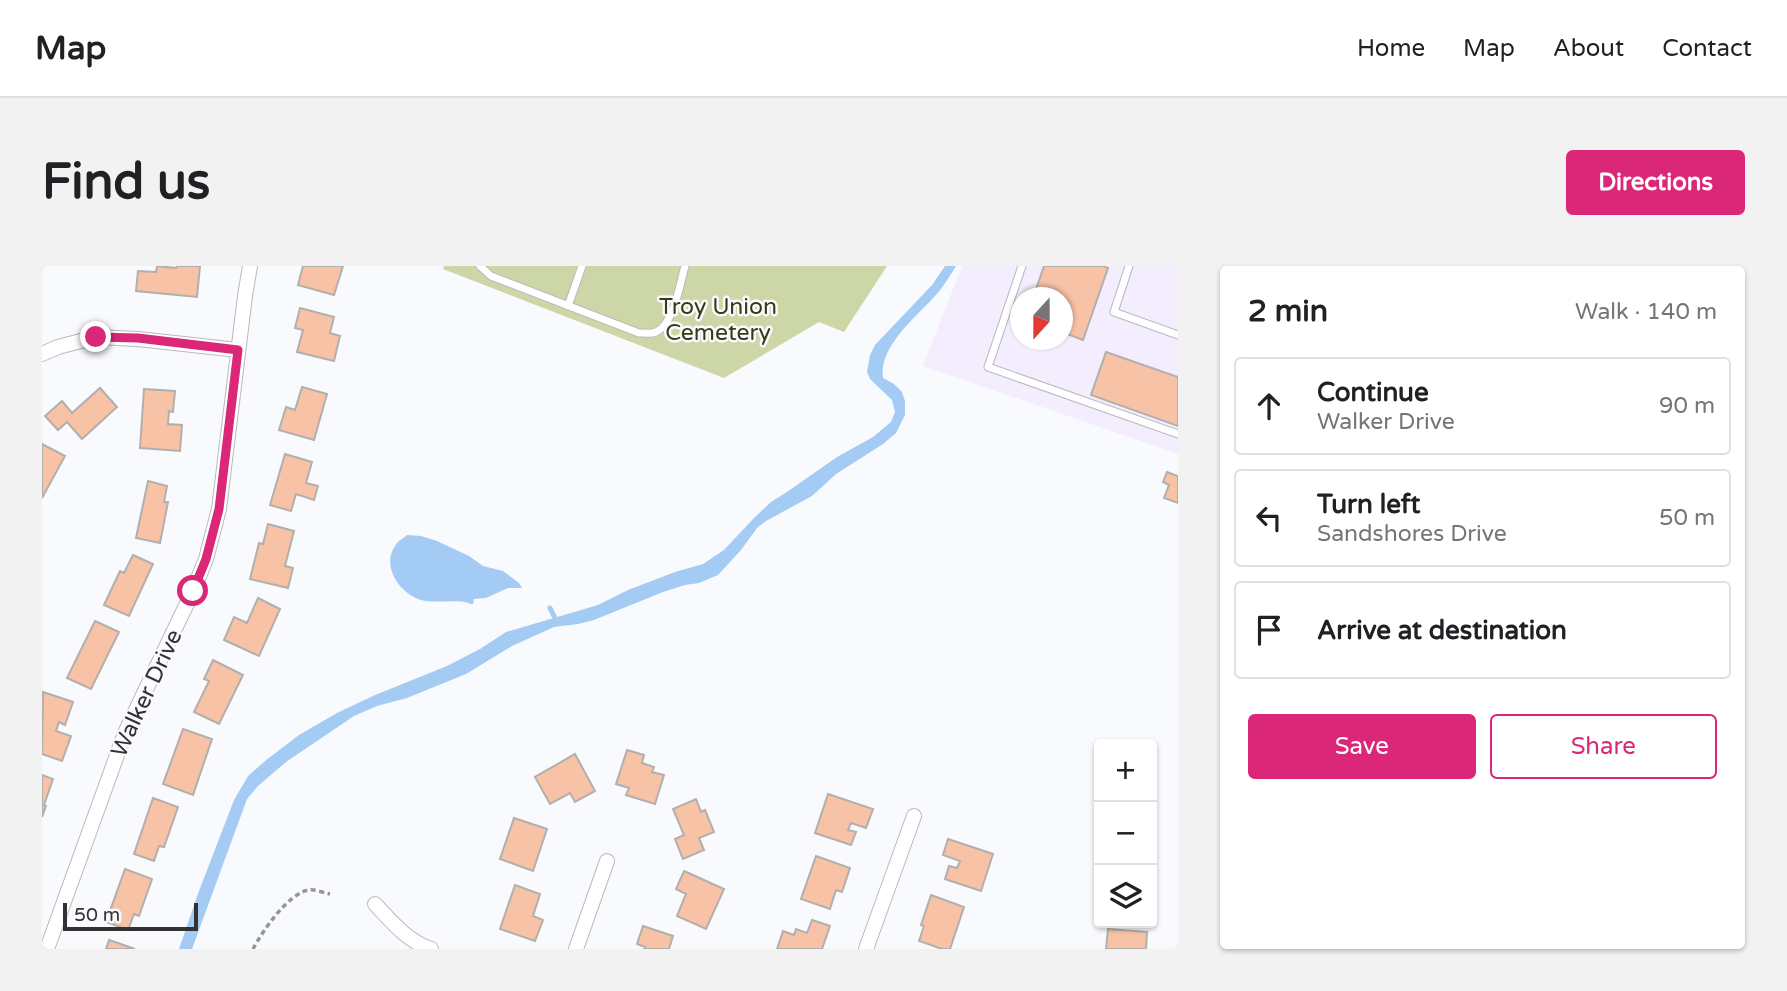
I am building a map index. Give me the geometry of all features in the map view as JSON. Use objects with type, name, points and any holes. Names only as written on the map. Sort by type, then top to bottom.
[{"type":"street","name":"Walker Drive","points":[[47,949],[125,733],[206,559],[219,509],[250,266]]},
{"type":"street","points":[[42,354],[96,337],[138,338],[238,350]]},
{"type":"street","points":[[866,949],[914,816]]},
{"type":"street","points":[[576,949],[607,861]]},
{"type":"street","points":[[375,904],[404,934],[431,949]]},
{"type":"lane","points":[[480,266],[491,276],[639,333],[656,332],[667,324],[685,266]]},
{"type":"lane","points":[[568,306],[582,266]]},
{"type":"lane","points":[[1022,266],[988,367],[1178,434]]},
{"type":"lane","points":[[1129,266],[1114,312],[1178,335]]},
{"type":"path","points":[[253,949],[274,916],[298,894],[309,890],[330,894]]},
{"type":"shaded area","points":[[962,266],[1178,266],[1178,454],[923,366]]},
{"type":"green space","name":"Troy Union Cemetery","points":[[444,266],[887,266],[844,332],[819,322],[724,378],[443,269]]},
{"type":"water","points":[[945,266],[956,266],[941,289],[894,341],[883,365],[883,378],[902,392],[905,401],[905,415],[896,433],[836,474],[812,496],[757,528],[718,575],[663,592],[594,620],[554,627],[512,646],[466,674],[354,716],[286,762],[247,799],[192,949],[179,949],[234,800],[248,776],[299,735],[337,713],[447,666],[506,632],[598,605],[628,590],[703,564],[724,550],[771,502],[837,457],[873,437],[891,422],[895,412],[892,400],[870,379],[867,372],[870,355],[875,345],[932,285]]},
{"type":"water","points":[[407,535],[437,541],[469,556],[483,566],[503,571],[522,588],[508,588],[486,598],[474,599],[473,604],[421,600],[405,591],[391,568],[393,550]]},
{"type":"building","points":[[157,266],[200,266],[197,297],[136,291],[138,271],[156,272]]},
{"type":"building","points":[[303,266],[343,266],[334,295],[298,285]]},
{"type":"building","points":[[1044,266],[1108,268],[1083,340],[1073,336],[1073,287],[1037,287]]},
{"type":"building","points":[[300,308],[334,317],[330,333],[340,336],[334,361],[297,352],[303,330],[295,328]]},
{"type":"building","points":[[1106,352],[1178,377],[1178,426],[1091,395]]},
{"type":"building","points":[[302,387],[327,394],[314,440],[279,430],[286,407],[295,410]]},
{"type":"building","points":[[100,388],[117,407],[82,439],[67,422],[58,430],[45,416],[62,401],[72,413]]},
{"type":"building","points":[[144,389],[175,391],[173,412],[169,411],[168,424],[182,425],[180,451],[140,448]]},
{"type":"building","points":[[42,444],[65,456],[42,498]]},
{"type":"building","points":[[285,454],[312,462],[306,483],[318,486],[314,500],[296,494],[291,511],[270,505]]},
{"type":"building","points":[[1167,472],[1178,476],[1178,503],[1164,498],[1169,485],[1163,482]]},
{"type":"building","points":[[148,481],[167,486],[164,502],[168,502],[160,543],[136,538]]},
{"type":"building","points":[[268,524],[294,531],[285,566],[293,568],[288,588],[250,579],[259,543],[263,544]]},
{"type":"building","points":[[133,555],[153,564],[129,616],[104,605],[120,571],[124,573]]},
{"type":"building","points":[[258,598],[280,609],[259,656],[224,640],[234,617],[247,623]]},
{"type":"building","points":[[95,621],[119,632],[91,689],[67,678]]},
{"type":"building","points":[[213,660],[243,675],[219,724],[194,712],[209,681],[204,679]]},
{"type":"building","points":[[43,692],[73,702],[65,725],[59,722],[56,731],[71,736],[62,761],[42,754]]},
{"type":"building","points":[[183,729],[212,739],[193,795],[163,784]]},
{"type":"building","points":[[627,750],[644,755],[642,763],[654,767],[652,772],[664,775],[655,804],[626,795],[629,788],[616,784]]},
{"type":"building","points":[[575,754],[595,791],[575,802],[570,793],[550,804],[535,777]]},
{"type":"building","points":[[42,775],[53,779],[42,817]]},
{"type":"building","points":[[828,794],[873,809],[866,828],[851,823],[848,830],[856,832],[851,845],[815,833]]},
{"type":"building","points":[[153,798],[178,807],[164,847],[159,846],[154,861],[134,854]]},
{"type":"building","points":[[696,799],[701,812],[705,810],[714,832],[699,838],[704,850],[683,859],[675,839],[684,835],[673,809]]},
{"type":"building","points":[[514,818],[547,829],[533,871],[500,859]]},
{"type":"building","points":[[948,839],[993,854],[981,891],[945,879],[949,866],[957,868],[960,861],[943,855]]},
{"type":"building","points":[[816,856],[850,868],[842,892],[836,890],[830,909],[801,899]]},
{"type":"building","points":[[125,869],[152,879],[139,916],[134,914],[128,930],[106,922]]},
{"type":"building","points":[[684,871],[724,889],[706,929],[677,916],[686,894],[676,889]]},
{"type":"building","points":[[515,885],[540,894],[533,916],[543,920],[535,941],[500,929]]},
{"type":"building","points":[[931,895],[964,907],[950,949],[919,941],[924,926],[921,925]]},
{"type":"building","points":[[812,920],[830,926],[822,949],[777,949],[783,931],[794,935],[796,929],[807,933]]},
{"type":"building","points":[[643,926],[673,936],[669,949],[644,949],[645,947],[637,944]]},
{"type":"building","points":[[1108,929],[1147,932],[1146,949],[1106,949]]},
{"type":"building","points":[[109,940],[118,943],[135,949],[106,949]]},
{"type":"waterway","points":[[550,608],[555,618]]},
{"type":"route","points":[[96,337],[138,338],[238,350],[219,509],[206,559],[193,591]]}]
